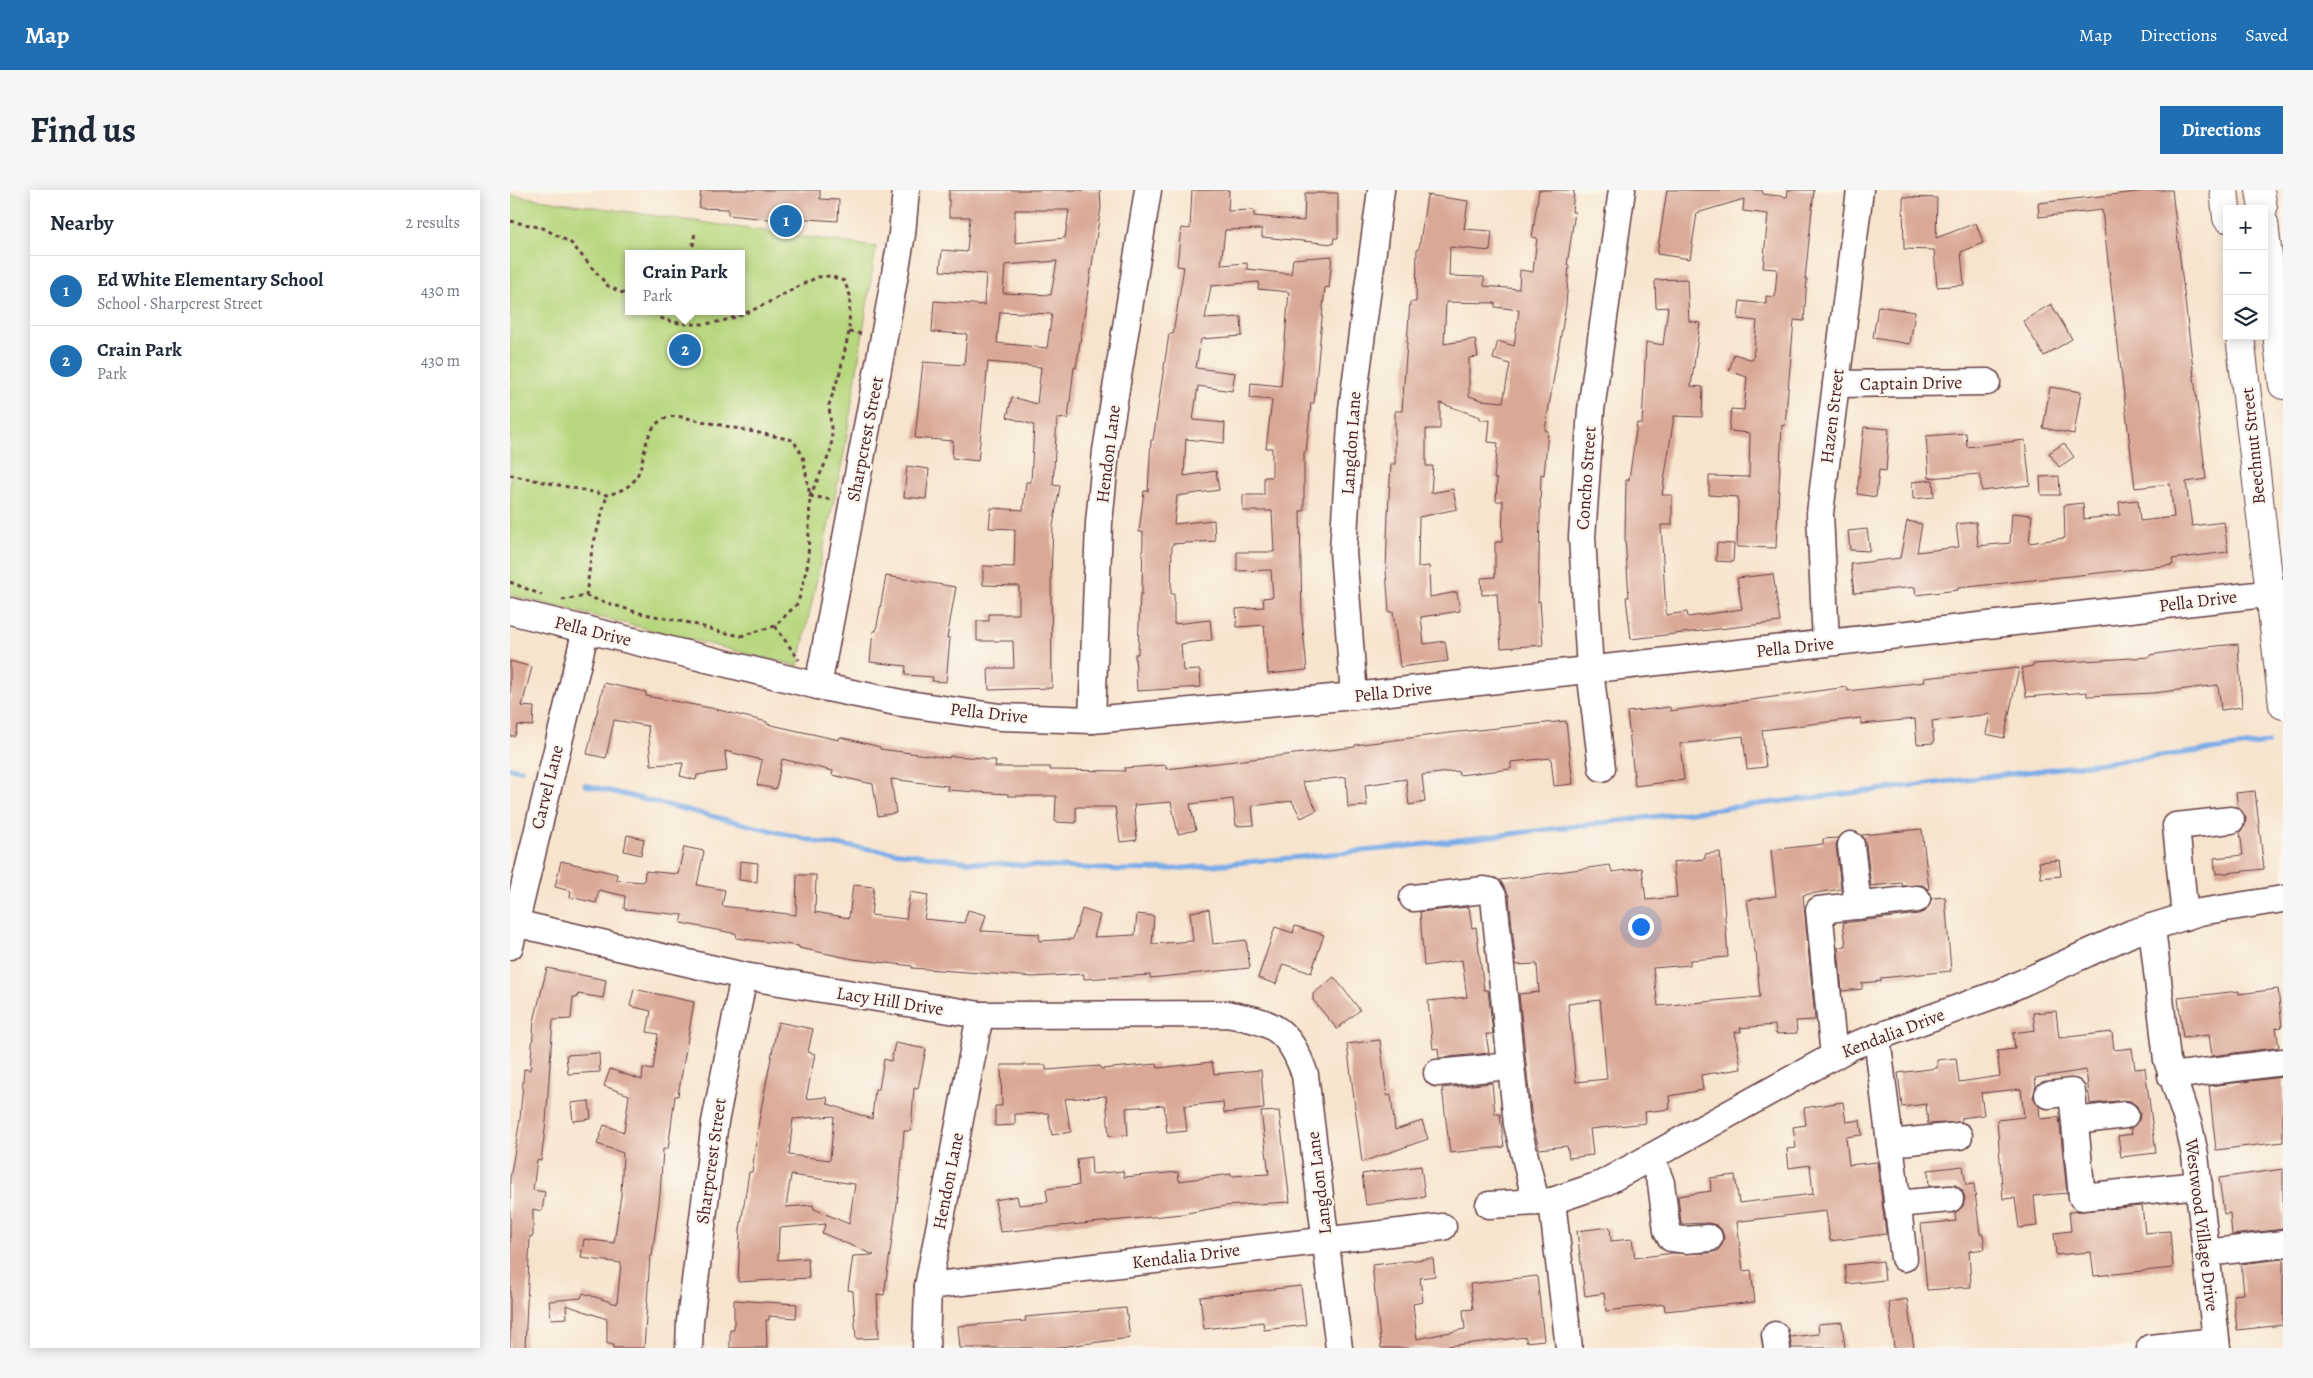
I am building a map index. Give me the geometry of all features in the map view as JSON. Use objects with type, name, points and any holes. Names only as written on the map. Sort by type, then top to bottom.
[{"type":"main road","points":[[2224,190],[2226,205]]},
{"type":"main road","points":[[2260,190],[2262,205]]},
{"type":"main road","name":"Beechnut Street","points":[[2269,240],[2283,385]]},
{"type":"main road","name":"Beechnut Street","points":[[2241,340],[2276,592],[2283,705]]},
{"type":"street","name":"Sharpcrest Street","points":[[818,686],[884,337],[902,234],[906,190]]},
{"type":"street","name":"Hendon Lane","points":[[1092,720],[1099,523],[1106,451],[1148,190]]},
{"type":"street","name":"Langdon Lane","points":[[1354,696],[1343,551],[1352,409],[1381,190]]},
{"type":"street","name":"Concho Street","points":[[1602,768],[1590,670],[1582,537],[1591,410],[1622,190]]},
{"type":"street","name":"Hazen Street","points":[[1826,643],[1820,513],[1860,190]]},
{"type":"street","name":"Captain Drive","points":[[1836,384],[1987,382]]},
{"type":"street","name":"Pella Drive","points":[[510,611],[818,686],[901,703],[1000,717],[1092,720],[1354,696],[2276,592]]},
{"type":"street","name":"Carvel Lane","points":[[511,930],[586,629]]},
{"type":"street","points":[[2185,917],[2176,826],[2232,820]]},
{"type":"street","points":[[1851,845],[1858,906]]},
{"type":"street","points":[[1413,898],[1490,891],[1494,898],[1517,1124],[1544,1202],[1570,1348]]},
{"type":"street","points":[[1834,1056],[1819,910],[1917,899]]},
{"type":"street","name":"Kendalia Drive","points":[[1490,1205],[1544,1202],[1602,1184],[1852,1046],[2000,993],[2132,933],[2200,912],[2283,899]]},
{"type":"street","name":"Westwood Village Drive","points":[[2152,927],[2167,1060],[2189,1126],[2199,1185],[2217,1344]]},
{"type":"street","name":"Lacy Hill Drive","points":[[511,930],[744,976],[980,1016],[1226,1014],[1258,1019],[1275,1028]]},
{"type":"street","name":"Sharpcrest Street","points":[[689,1348],[690,1320],[715,1122],[744,976]]},
{"type":"street","name":"Hendon Lane","points":[[926,1348],[928,1286],[980,1016]]},
{"type":"street","name":"Langdon Lane","points":[[1275,1028],[1288,1039],[1297,1053],[1304,1075],[1339,1348]]},
{"type":"street","points":[[1877,1037],[1904,1258]]},
{"type":"street","points":[[2171,1076],[2283,1062]]},
{"type":"street","points":[[1437,1073],[1511,1066]]},
{"type":"street","points":[[2048,1094],[2072,1092],[2082,1197],[2199,1185]]},
{"type":"street","points":[[2075,1122],[2125,1116]]},
{"type":"street","points":[[1890,1143],[1959,1136]]},
{"type":"street","points":[[1651,1157],[1661,1183],[1667,1231],[1671,1238],[1685,1240],[1709,1238]]},
{"type":"street","points":[[1897,1204],[1950,1199]]},
{"type":"street","name":"Kendalia Drive","points":[[928,1286],[1443,1227]]},
{"type":"street","points":[[2206,1253],[2283,1244]]},
{"type":"street","points":[[2150,1348],[2217,1344]]},
{"type":"path","points":[[510,221],[543,228],[572,243],[608,286],[625,294]]},
{"type":"path","points":[[693,250],[695,231]]},
{"type":"path","points":[[745,314],[818,277],[830,276],[844,282],[850,295],[849,332],[840,372],[829,405],[832,439],[830,453],[810,496]]},
{"type":"path","points":[[656,315],[660,319],[692,325],[744,315]]},
{"type":"path","points":[[510,475],[607,495],[624,489],[636,478],[645,449],[656,425],[662,419],[677,416],[793,440],[803,456],[810,496],[808,563],[798,603],[775,626],[741,636],[639,613],[586,596],[566,601],[556,599]]},
{"type":"path","points":[[586,596],[592,549],[607,495]]},
{"type":"path","points":[[510,582],[547,598]]},
{"type":"path","points":[[775,626],[818,686]]},
{"type":"green space","points":[[510,195],[876,247],[844,454],[798,666],[510,595]]},
{"type":"building","points":[[701,190],[820,190],[820,199],[839,200],[838,221],[778,217],[778,220],[728,215],[728,209],[699,208]]},
{"type":"building","points":[[949,190],[1100,190],[1101,207],[1076,368],[1074,367],[1068,419],[1057,418],[1053,485],[1060,486],[1053,526],[1051,577],[1052,688],[989,690],[988,668],[1014,668],[1013,641],[977,641],[977,621],[989,621],[989,614],[1019,614],[1019,586],[983,585],[983,566],[1014,567],[1015,529],[989,528],[991,508],[1023,510],[1026,482],[1031,482],[1034,425],[1007,417],[1012,397],[1037,404],[1041,367],[988,362],[978,461],[952,458],[953,441],[915,438],[923,362],[964,365],[967,334],[932,332],[934,301],[984,305],[986,274],[940,271],[942,250],[967,252],[970,217],[949,217]],"holes":[[[1015,210],[1069,210],[1065,238],[1015,243]],[[1057,261],[1051,295],[1003,293],[1005,265]],[[1000,312],[1052,314],[1047,348],[997,343]]]},
{"type":"building","points":[[1192,190],[1229,190],[1228,211],[1254,210],[1254,216],[1304,221],[1305,193],[1338,193],[1338,238],[1334,238],[1333,244],[1262,237],[1262,229],[1225,230],[1221,265],[1247,263],[1247,269],[1291,274],[1293,259],[1332,256],[1329,288],[1325,287],[1314,403],[1311,403],[1306,452],[1304,452],[1304,511],[1300,511],[1302,619],[1307,670],[1268,674],[1264,625],[1237,627],[1236,609],[1264,607],[1263,598],[1273,597],[1271,570],[1237,571],[1237,552],[1274,552],[1272,511],[1243,511],[1243,495],[1264,495],[1264,477],[1272,477],[1272,448],[1266,448],[1272,400],[1250,398],[1251,383],[1281,386],[1289,292],[1258,289],[1259,282],[1211,286],[1205,319],[1241,317],[1242,336],[1201,339],[1196,368],[1235,373],[1232,391],[1198,386],[1193,420],[1225,423],[1224,443],[1186,439],[1184,476],[1216,471],[1219,490],[1177,496],[1174,524],[1214,520],[1215,541],[1172,544],[1171,594],[1174,594],[1174,624],[1210,620],[1212,640],[1181,644],[1183,671],[1200,670],[1201,687],[1137,691],[1135,654],[1138,654],[1140,594],[1142,594],[1143,532],[1139,532],[1144,491],[1148,491],[1151,440],[1153,440],[1169,334],[1173,334],[1184,267],[1177,266],[1181,228],[1190,229]]},
{"type":"building","points":[[1539,190],[1574,190],[1572,212],[1575,212],[1567,265],[1569,265],[1566,305],[1545,430],[1548,431],[1544,475],[1541,474],[1538,602],[1540,601],[1543,645],[1501,648],[1497,594],[1482,595],[1481,578],[1495,577],[1495,542],[1502,542],[1503,501],[1496,501],[1497,479],[1494,478],[1498,443],[1488,442],[1490,420],[1480,420],[1480,417],[1440,403],[1440,429],[1426,429],[1426,466],[1433,466],[1431,493],[1453,489],[1457,509],[1419,517],[1418,567],[1429,566],[1430,597],[1457,592],[1460,611],[1421,617],[1424,644],[1445,641],[1448,661],[1400,667],[1393,612],[1389,612],[1386,570],[1388,514],[1391,464],[1395,464],[1395,411],[1402,411],[1410,302],[1416,302],[1417,249],[1419,249],[1427,195],[1468,201],[1464,229],[1492,231],[1490,251],[1450,247],[1449,276],[1484,277],[1484,286],[1519,289],[1520,270],[1533,272],[1537,238],[1532,237]],"holes":[[[1446,302],[1495,303],[1495,307],[1519,310],[1514,346],[1498,341],[1493,359],[1510,364],[1503,402],[1481,400],[1469,396],[1469,358],[1478,357],[1475,339],[1444,344]]]},
{"type":"building","points":[[1667,190],[1762,190],[1763,194],[1787,197],[1788,190],[1814,190],[1805,279],[1807,279],[1804,321],[1794,320],[1785,426],[1782,425],[1776,548],[1737,547],[1738,497],[1709,495],[1709,476],[1749,477],[1750,433],[1729,431],[1731,409],[1744,410],[1747,377],[1729,371],[1734,354],[1753,360],[1757,321],[1738,319],[1740,301],[1766,304],[1766,296],[1775,297],[1777,269],[1763,268],[1768,214],[1743,211],[1744,199],[1697,213],[1690,259],[1657,254]]},
{"type":"building","points":[[2155,190],[2172,190],[2206,479],[2186,482],[2192,526],[2224,522],[2228,552],[2172,559],[2173,565],[1958,588],[1958,590],[1916,595],[1915,587],[1854,593],[1851,564],[1900,558],[1907,521],[1922,524],[1917,552],[1959,547],[1956,524],[1976,522],[1978,546],[2010,543],[2012,513],[2032,515],[2029,543],[2065,538],[2064,505],[2083,503],[2084,519],[2120,515],[2119,502],[2138,500],[2140,521],[2174,517],[2170,484],[2135,488],[2102,210],[2039,217],[2038,203]]},
{"type":"building","points":[[1903,197],[1937,198],[1936,238],[1976,223],[1983,243],[1961,252],[1964,285],[1937,287],[1934,250],[1904,249]]},
{"type":"building","points":[[1687,279],[1689,321],[1700,323],[1691,386],[1703,387],[1702,417],[1674,416],[1662,495],[1672,495],[1672,525],[1661,525],[1666,615],[1687,612],[1688,617],[1742,609],[1737,578],[1773,574],[1780,622],[1631,639],[1626,597],[1629,597],[1625,539],[1626,480],[1629,480],[1637,423],[1642,424],[1646,342],[1663,345],[1668,307],[1656,308],[1655,280]]},
{"type":"building","points":[[2051,304],[2072,339],[2044,356],[2023,321]]},
{"type":"building","points":[[1878,306],[1915,312],[1910,344],[1873,338]]},
{"type":"building","points":[[2050,387],[2081,392],[2074,434],[2043,428]]},
{"type":"building","points":[[1864,427],[1889,429],[1886,471],[1879,470],[1876,497],[1857,494]]},
{"type":"building","points":[[1966,433],[1967,447],[2025,440],[2030,485],[1982,491],[1980,474],[1929,478],[1926,436]]},
{"type":"building","points":[[2064,443],[2074,457],[2059,467],[2049,453]]},
{"type":"building","points":[[907,466],[929,469],[926,499],[904,497]]},
{"type":"building","points":[[2059,476],[2060,495],[2041,495],[2040,477]]},
{"type":"building","points":[[1933,480],[1934,497],[1913,499],[1912,482]]},
{"type":"building","points":[[1867,529],[1870,551],[1850,550],[1848,531]]},
{"type":"building","points":[[1717,543],[1734,544],[1733,562],[1716,561]]},
{"type":"building","points":[[886,576],[956,587],[947,638],[950,638],[946,682],[932,681],[933,677],[905,675],[906,666],[870,662],[873,631],[876,631]]},
{"type":"building","points":[[2238,644],[2242,707],[2221,710],[2218,685],[2154,693],[2087,696],[2087,692],[2026,697],[2022,668],[2033,666],[2033,664],[2150,657],[2150,655],[2196,648]]},
{"type":"building","points":[[510,661],[532,667],[522,706],[534,707],[533,726],[518,725],[515,736],[510,736]]},
{"type":"building","points":[[2019,668],[2004,738],[1986,734],[1990,714],[1932,721],[1934,743],[1917,744],[1915,719],[1861,724],[1861,718],[1762,730],[1766,767],[1747,769],[1743,736],[1680,744],[1684,780],[1635,786],[1627,712],[1670,707],[1670,711],[1847,687],[1848,691],[1925,682],[1924,678]]},
{"type":"building","points":[[604,683],[646,692],[646,696],[711,708],[767,722],[767,724],[839,740],[840,737],[880,747],[880,749],[949,758],[950,756],[984,758],[984,760],[996,760],[995,767],[1050,767],[1050,770],[1125,771],[1124,768],[1166,765],[1166,769],[1355,747],[1355,745],[1449,733],[1566,721],[1573,784],[1554,786],[1551,758],[1511,762],[1511,769],[1459,775],[1458,771],[1422,775],[1425,802],[1409,805],[1406,779],[1365,785],[1367,806],[1348,807],[1346,777],[1302,782],[1317,810],[1301,818],[1292,801],[1252,806],[1254,825],[1236,826],[1233,799],[1190,804],[1196,830],[1178,834],[1171,802],[1134,805],[1137,840],[1120,842],[1115,807],[1076,807],[1076,823],[1055,822],[1056,796],[1008,796],[1008,794],[947,790],[948,786],[891,779],[896,813],[878,816],[873,784],[832,775],[833,771],[782,759],[776,789],[757,785],[762,760],[725,751],[727,771],[697,775],[696,780],[680,776],[683,763],[651,765],[648,726],[614,720],[606,758],[587,754]]},
{"type":"building","points":[[2255,791],[2264,869],[2216,874],[2214,858],[2243,855],[2240,832],[2245,826],[2246,818],[2238,807],[2236,793]]},
{"type":"building","points":[[1922,829],[1929,890],[1923,885],[1903,886],[1902,883],[1871,886],[1866,843],[1862,835]]},
{"type":"building","points":[[627,835],[644,839],[641,855],[624,851]]},
{"type":"building","points":[[1838,838],[1836,847],[1841,889],[1803,895],[1815,1020],[1796,1021],[1797,1033],[1776,1034],[1775,1025],[1740,1028],[1741,1032],[1735,1032],[1741,1069],[1701,1075],[1703,1090],[1669,1096],[1670,1109],[1645,1112],[1646,1123],[1590,1129],[1593,1155],[1569,1158],[1567,1146],[1539,1149],[1532,1121],[1519,994],[1539,992],[1537,964],[1516,965],[1509,896],[1500,880],[1610,865],[1612,872],[1642,868],[1646,900],[1677,897],[1673,862],[1705,859],[1705,854],[1720,852],[1728,957],[1690,960],[1690,965],[1653,968],[1658,1006],[1760,997],[1756,952],[1747,900],[1776,896],[1771,850],[1823,844],[1823,839]],"holes":[[[1600,1000],[1607,1079],[1576,1082],[1568,1004]]]},
{"type":"building","points":[[684,847],[704,851],[697,885],[725,890],[722,906],[796,915],[797,875],[816,875],[815,912],[849,918],[853,885],[874,887],[871,915],[906,919],[910,892],[928,895],[924,919],[964,923],[968,910],[986,915],[981,931],[1039,934],[1039,941],[1073,939],[1082,909],[1100,915],[1094,937],[1135,935],[1137,914],[1154,916],[1152,944],[1193,941],[1190,912],[1209,909],[1213,944],[1246,940],[1250,968],[1150,978],[1150,975],[1084,979],[1084,974],[1034,977],[912,968],[912,966],[853,959],[799,948],[799,946],[736,938],[737,934],[681,923],[683,915],[624,909],[625,896],[599,890],[596,903],[570,897],[571,891],[555,887],[561,861],[617,874],[616,880],[644,882],[645,871],[678,874]]},
{"type":"building","points":[[2059,860],[2061,876],[2041,878],[2039,862]]},
{"type":"building","points":[[740,861],[758,863],[757,882],[739,880]]},
{"type":"building","points":[[1945,897],[1951,971],[1881,978],[1881,981],[1862,983],[1862,989],[1842,991],[1838,947],[1846,946],[1843,923],[1919,914],[1926,911],[1932,898]]},
{"type":"building","points":[[1469,907],[1472,928],[1476,927],[1484,990],[1488,990],[1493,1034],[1486,1034],[1489,1053],[1439,1058],[1438,1048],[1433,1049],[1428,1001],[1467,997],[1462,960],[1424,966],[1420,912]]},
{"type":"building","points":[[1295,926],[1324,935],[1311,973],[1283,964],[1276,984],[1258,978],[1275,927],[1293,933]]},
{"type":"building","points":[[547,968],[606,980],[603,998],[578,994],[577,998],[573,997],[571,1019],[553,1020],[546,1122],[541,1161],[537,1160],[533,1190],[545,1192],[542,1211],[533,1209],[533,1236],[530,1236],[525,1348],[510,1348],[510,1179],[520,1119],[524,1069],[530,1070],[534,1021]]},
{"type":"building","points":[[1334,977],[1360,1010],[1337,1029],[1313,1000],[1313,994]]},
{"type":"building","points":[[634,989],[694,1002],[678,1096],[675,1096],[668,1149],[663,1149],[660,1195],[652,1256],[650,1256],[644,1348],[613,1348],[613,1344],[607,1344],[607,1319],[566,1305],[567,1318],[551,1319],[549,1301],[581,1298],[583,1293],[617,1304],[621,1263],[581,1258],[584,1239],[614,1243],[621,1195],[623,1153],[597,1144],[604,1125],[624,1132],[629,1095],[604,1086],[610,1069],[642,1080],[643,1068],[653,1070],[658,1034],[647,1032],[651,1011],[630,1006]]},
{"type":"building","points":[[2278,989],[2282,1027],[2276,1028],[2279,1047],[2212,1056],[2209,1035],[2183,1038],[2178,998],[2239,991],[2239,994]]},
{"type":"building","points":[[2056,1011],[2059,1038],[2112,1032],[2114,1050],[2132,1048],[2135,1069],[2145,1068],[2156,1153],[2121,1157],[2118,1136],[2132,1134],[2131,1128],[2139,1120],[2140,1113],[2137,1106],[2131,1101],[2124,1100],[2090,1104],[2086,1070],[2035,1078],[2036,1086],[2033,1097],[2039,1106],[2040,1119],[2059,1117],[2067,1193],[2034,1196],[2037,1226],[2019,1228],[2015,1198],[2003,1199],[1997,1120],[2024,1117],[2021,1089],[1981,1093],[1984,1115],[1961,1118],[1961,1122],[1928,1124],[1926,1104],[1902,1107],[1898,1073],[1937,1068],[1937,1060],[1956,1058],[1959,1082],[2000,1076],[1997,1051],[2015,1049],[2013,1033],[2035,1030],[2033,1013]]},
{"type":"building","points":[[778,1022],[813,1029],[808,1052],[815,1054],[806,1099],[827,1097],[828,1104],[872,1119],[875,1089],[879,1089],[884,1059],[891,1061],[895,1043],[926,1049],[918,1089],[914,1088],[911,1131],[904,1131],[900,1182],[884,1295],[877,1294],[879,1338],[856,1339],[853,1291],[848,1290],[853,1256],[874,1255],[822,1233],[826,1224],[779,1228],[778,1260],[808,1258],[809,1278],[738,1282],[740,1230],[749,1172],[752,1172],[759,1120]],"holes":[[[834,1116],[830,1160],[789,1155],[793,1119]],[[791,1175],[855,1184],[849,1224],[814,1209],[813,1205],[786,1207]]]},
{"type":"building","points":[[1380,1040],[1387,1096],[1391,1095],[1395,1130],[1422,1121],[1428,1139],[1362,1162],[1347,1044]]},
{"type":"building","points":[[599,1053],[600,1072],[568,1074],[566,1055]]},
{"type":"building","points":[[1212,1062],[1214,1074],[1261,1070],[1264,1109],[1224,1113],[1223,1102],[1184,1106],[1187,1131],[1167,1133],[1164,1105],[1126,1108],[1128,1135],[1109,1136],[1106,1096],[1065,1099],[1071,1132],[1052,1135],[1048,1113],[1015,1114],[1015,1125],[995,1126],[995,1106],[1002,1106],[1001,1065],[1046,1065],[1046,1070],[1100,1066],[1101,1069],[1157,1064],[1158,1068]]},
{"type":"building","points":[[2283,1077],[2283,1142],[2216,1150],[2209,1086]]},
{"type":"building","points":[[1492,1083],[1495,1114],[1500,1114],[1504,1147],[1450,1153],[1442,1088]]},
{"type":"building","points":[[589,1101],[591,1119],[573,1121],[571,1103]]},
{"type":"building","points":[[1843,1102],[1846,1122],[1860,1120],[1862,1135],[1846,1137],[1849,1165],[1877,1162],[1886,1234],[1830,1241],[1826,1211],[1741,1221],[1737,1222],[1743,1271],[1751,1270],[1755,1302],[1665,1311],[1664,1304],[1606,1311],[1604,1293],[1585,1296],[1577,1231],[1610,1227],[1611,1241],[1632,1239],[1635,1258],[1673,1253],[1710,1253],[1717,1251],[1722,1245],[1724,1237],[1721,1229],[1716,1225],[1708,1223],[1681,1224],[1678,1196],[1711,1191],[1710,1178],[1735,1175],[1739,1203],[1813,1194],[1810,1165],[1789,1168],[1787,1149],[1796,1148],[1793,1127],[1806,1125],[1804,1108]]},
{"type":"building","points":[[1279,1111],[1290,1202],[1225,1206],[1182,1214],[1000,1232],[995,1200],[1017,1196],[1019,1205],[1048,1202],[1046,1189],[1079,1185],[1077,1159],[1091,1157],[1092,1174],[1123,1171],[1124,1177],[1178,1172],[1179,1181],[1231,1174],[1231,1176],[1269,1174],[1261,1112]]},
{"type":"building","points":[[1421,1166],[1425,1197],[1366,1205],[1362,1174]]},
{"type":"building","points":[[1963,1166],[1966,1185],[1974,1184],[1980,1234],[1983,1234],[1985,1249],[1969,1251],[1971,1287],[1927,1290],[1921,1224],[1956,1221],[1955,1213],[1963,1206],[1965,1198],[1962,1190],[1956,1185],[1929,1186],[1928,1170]]},
{"type":"building","points":[[2283,1169],[2283,1229],[2232,1235],[2230,1213],[2224,1214],[2219,1178]]},
{"type":"building","points":[[2142,1206],[2145,1233],[2170,1231],[2173,1268],[2094,1276],[2091,1252],[2056,1255],[2054,1233],[2071,1231],[2069,1212]]},
{"type":"building","points":[[1433,1258],[1435,1276],[1420,1278],[1423,1302],[1413,1304],[1417,1339],[1465,1329],[1463,1310],[1473,1309],[1470,1284],[1537,1276],[1544,1340],[1526,1342],[1526,1337],[1447,1346],[1447,1348],[1381,1348],[1372,1265]]},
{"type":"building","points":[[2283,1259],[2283,1325],[2237,1330],[2233,1295],[2244,1294],[2241,1264]]},
{"type":"building","points":[[1883,1261],[1885,1280],[1847,1284],[1845,1265]]},
{"type":"building","points":[[1301,1286],[1306,1325],[1264,1330],[1263,1322],[1204,1329],[1200,1297]]},
{"type":"building","points":[[1907,1299],[1914,1348],[1894,1348],[1889,1302]]},
{"type":"building","points":[[734,1300],[797,1304],[796,1318],[769,1316],[769,1320],[766,1320],[767,1348],[730,1348],[730,1330],[734,1330]]},
{"type":"building","points":[[1126,1308],[1130,1338],[1052,1348],[960,1348],[958,1326],[1026,1321],[1025,1317]]},
{"type":"building","points":[[1842,1322],[1845,1348],[1792,1348],[1790,1337],[1819,1334],[1818,1324]]},
{"type":"waterway","points":[[585,785],[822,843],[980,863],[1120,870],[1174,869],[1393,848],[2268,743]]},
{"type":"waterway","points":[[510,768],[521,770]]},
{"type":"place","name":"Ed White Elementary School","points":[[786,221]]},
{"type":"place","name":"Crain Park","points":[[685,350]]}]
